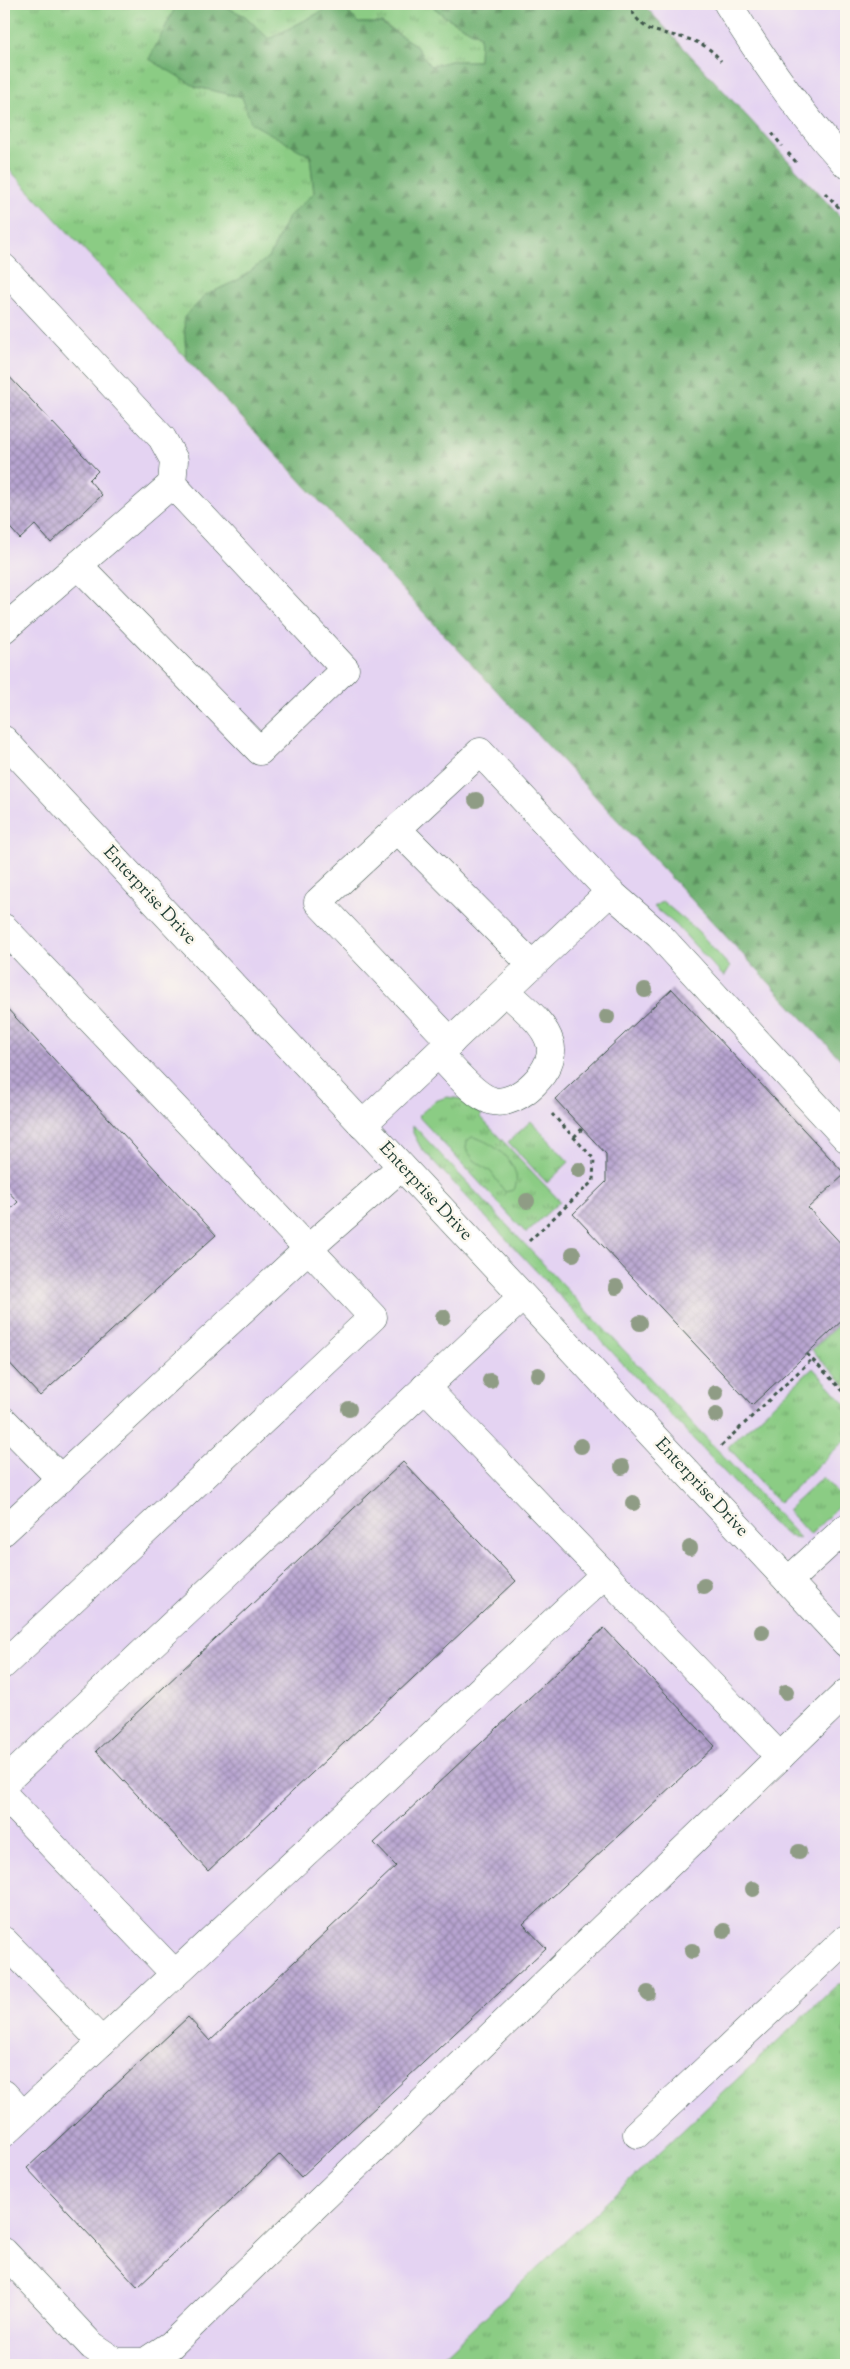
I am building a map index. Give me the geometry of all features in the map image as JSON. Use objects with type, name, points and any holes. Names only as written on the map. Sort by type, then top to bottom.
[{"type":"street","points":[[728,4],[793,100],[816,131],[846,164]]},
{"type":"street","points":[[4,268],[162,438],[174,460],[172,484],[4,629]]},
{"type":"street","points":[[78,565],[260,751],[345,669],[172,484]]},
{"type":"street","name":"Enterprise Drive","points":[[4,740],[846,1644]]},
{"type":"street","points":[[506,991],[544,1030],[551,1045],[550,1064],[531,1088],[513,1098],[494,1102],[476,1093],[444,1048],[318,902],[480,752],[610,892],[659,935],[846,1138]]},
{"type":"street","points":[[397,829],[532,965]]},
{"type":"street","points":[[362,1125],[610,892]]},
{"type":"street","points":[[4,928],[372,1317],[4,1664]]},
{"type":"street","points":[[4,1532],[308,1249],[401,1167]]},
{"type":"street","points":[[4,1783],[522,1296]]},
{"type":"street","points":[[425,1387],[780,1757]]},
{"type":"street","points":[[4,1421],[60,1479]]},
{"type":"street","points":[[788,1581],[846,1528]]},
{"type":"street","points":[[4,2094],[13,2124],[605,1574]]},
{"type":"street","points":[[4,2252],[92,2346],[116,2362],[145,2362],[171,2346],[846,1693]]},
{"type":"street","points":[[4,1795],[175,1974]]},
{"type":"street","points":[[637,2134],[846,1939]]},
{"type":"street","points":[[4,1941],[102,2042]]},
{"type":"path","points":[[629,4],[637,18],[649,29],[696,40],[722,62]]},
{"type":"path","points":[[770,129],[800,166]]},
{"type":"path","points":[[820,187],[846,215]]},
{"type":"path","points":[[529,1241],[593,1181],[594,1159],[550,1112]]},
{"type":"path","points":[[574,1137],[582,1129]]},
{"type":"path","points":[[807,1354],[846,1394]]},
{"type":"path","points":[[720,1446],[812,1359]]},
{"type":"shaded area","points":[[643,4],[846,4],[846,223]]},
{"type":"shaded area","points":[[4,164],[846,1065],[846,1977],[434,2365],[4,2365]]},
{"type":"green space","points":[[4,4],[183,4],[176,6],[196,87],[242,97],[252,123],[310,156],[314,194],[288,217],[270,256],[240,279],[206,295],[184,317],[186,358],[4,164]]},
{"type":"green space","points":[[183,4],[219,4],[245,16],[269,39],[336,4],[341,4],[358,23],[381,23],[415,45],[430,66],[451,61],[479,61],[480,36],[444,16],[430,4],[643,4],[846,223],[846,1065],[186,358],[184,317],[206,295],[240,279],[270,256],[288,217],[314,193],[310,156],[251,123],[242,97],[196,87],[149,59],[176,6]]},
{"type":"green space","points":[[219,4],[336,4],[269,39],[245,16]]},
{"type":"green space","points":[[341,4],[430,4],[444,16],[480,36],[479,61],[451,61],[430,66],[415,45],[382,23],[358,23]]},
{"type":"green space","points":[[662,901],[698,931],[730,967],[724,977],[676,925],[654,907]]},
{"type":"green space","points":[[447,1097],[462,1099],[482,1115],[480,1117],[560,1201],[526,1233],[418,1116],[435,1101]]},
{"type":"green space","points":[[531,1121],[569,1162],[547,1183],[508,1142]]},
{"type":"green space","points":[[413,1125],[800,1538],[788,1536],[771,1522],[421,1148],[413,1133]]},
{"type":"green space","points":[[472,1137],[489,1143],[505,1156],[515,1172],[514,1190],[505,1192],[491,1172],[474,1160],[466,1149],[467,1141]]},
{"type":"green space","points":[[846,1317],[846,1386],[812,1350]]},
{"type":"green space","points":[[813,1368],[846,1404],[846,1439],[779,1503],[728,1447]]},
{"type":"green space","points":[[823,1477],[844,1501],[810,1535],[787,1510]]},
{"type":"green space","points":[[839,1983],[846,1991],[846,2365],[434,2365]]},
{"type":"building","points":[[4,371],[98,471],[89,480],[102,495],[51,543],[35,525],[20,539],[4,521]]},
{"type":"building","points":[[672,989],[845,1174],[808,1208],[846,1249],[846,1317],[752,1405],[573,1214],[606,1182],[606,1154],[555,1099]]},
{"type":"building","points":[[4,1005],[216,1235],[40,1396],[4,1357],[4,1215],[18,1202],[4,1187]]},
{"type":"building","points":[[403,1462],[516,1581],[208,1871],[96,1751]]},
{"type":"building","points":[[604,1628],[715,1746],[523,1924],[546,1948],[301,2177],[280,2154],[138,2287],[27,2168],[188,2017],[210,2041],[396,1866],[374,1843]]}]
